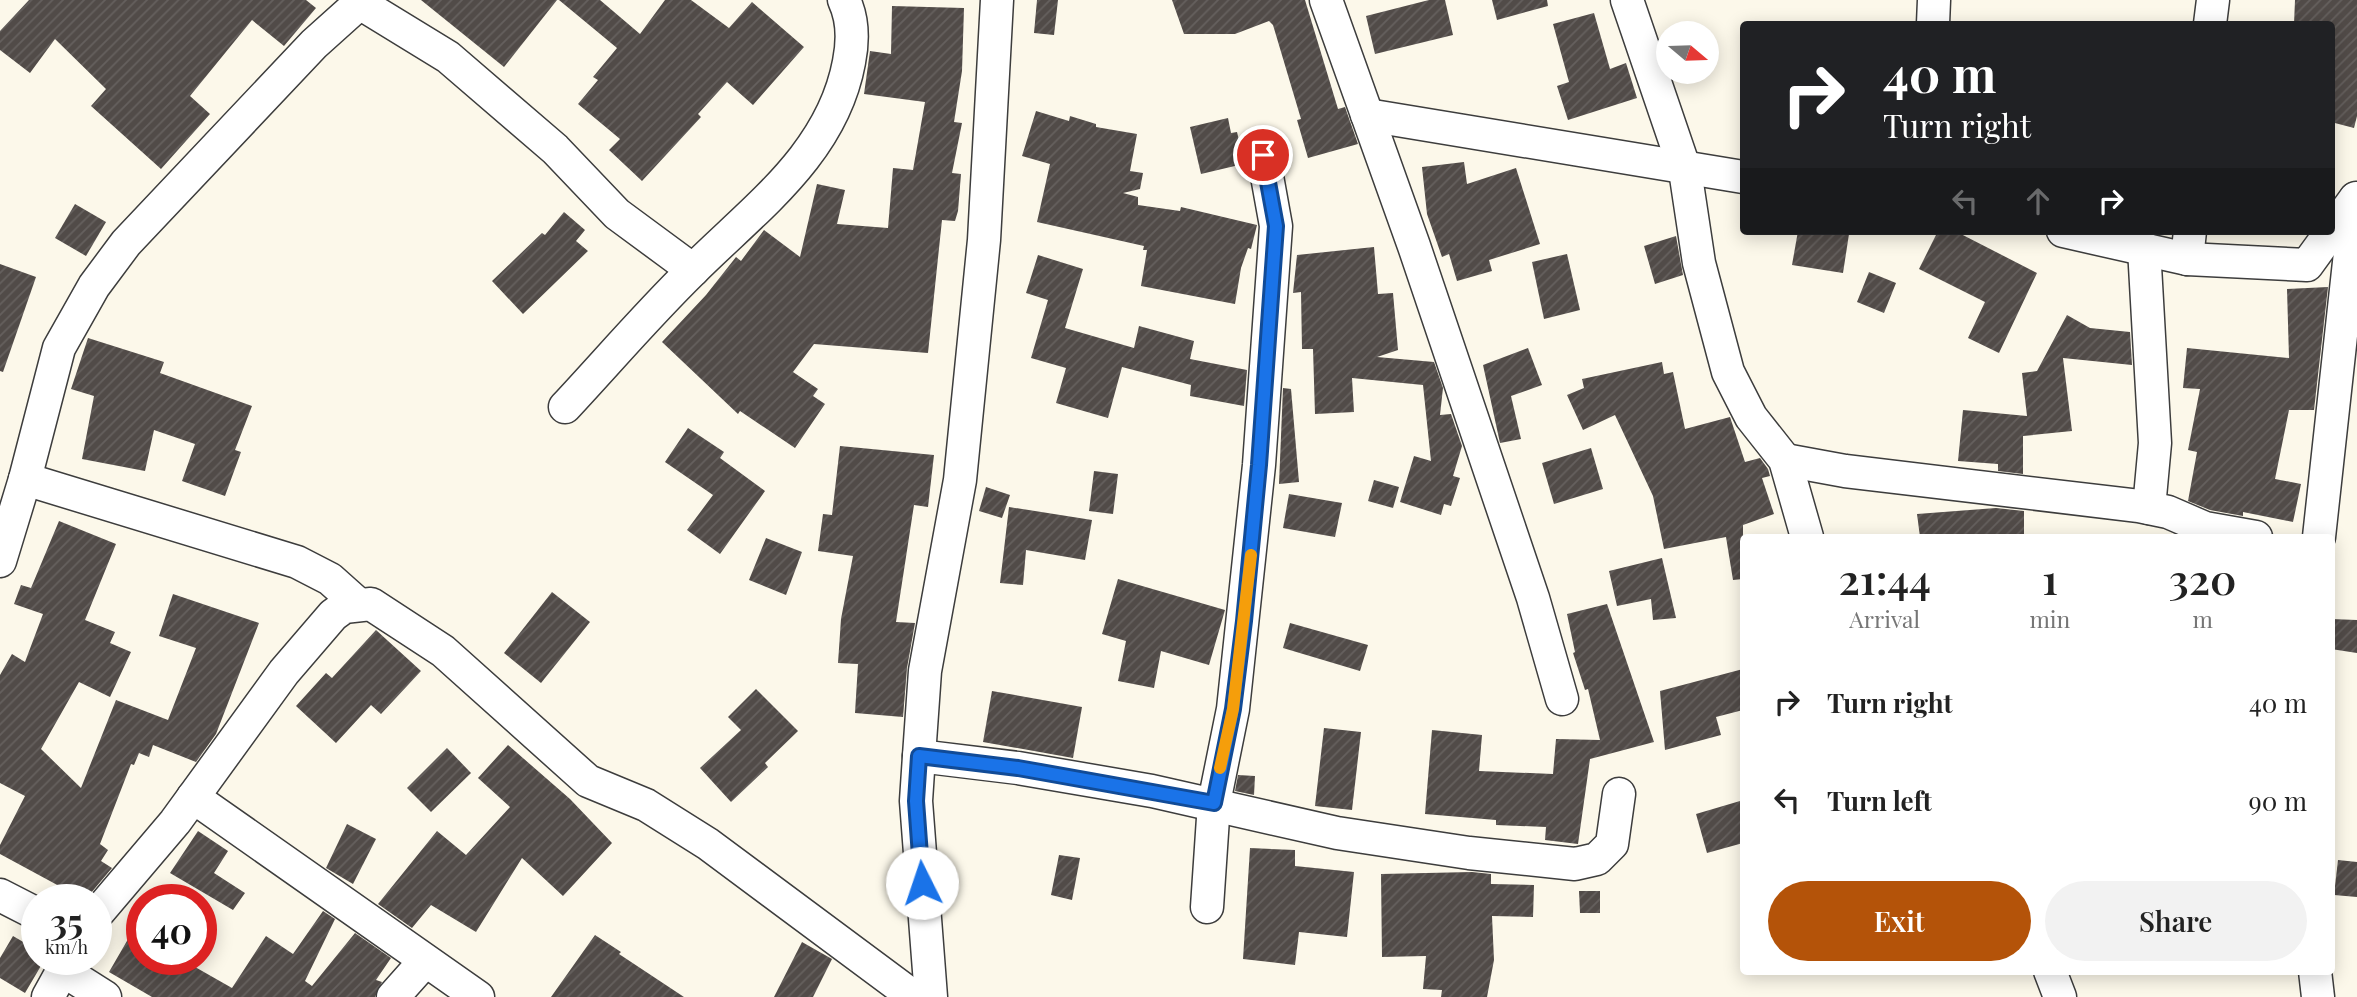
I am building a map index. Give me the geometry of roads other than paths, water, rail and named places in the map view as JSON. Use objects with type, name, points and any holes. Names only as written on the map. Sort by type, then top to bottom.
[{"type":"street","points":[[565,407],[693,270],[787,180],[827,126],[842,97],[852,48],[851,27],[844,0]]},
{"type":"street","points":[[931,997],[916,801],[925,671],[963,454],[984,240],[997,0]]},
{"type":"street","points":[[1326,0],[1533,598],[1562,699]]},
{"type":"street","points":[[1627,0],[1685,170],[1699,263],[1728,372],[1751,418],[1785,460],[1806,534]]},
{"type":"street","points":[[1933,21],[1934,0]]},
{"type":"street","points":[[2210,21],[2213,0]]},
{"type":"street","points":[[0,561],[26,479],[59,348],[94,286],[126,243],[314,44],[359,1],[448,57],[555,149],[617,214],[693,270]]},
{"type":"street","points":[[1367,115],[1685,170],[1740,177]]},
{"type":"street","points":[[1207,907],[1214,803],[1236,684],[1259,465],[1276,226],[1263,155]]},
{"type":"street","points":[[2335,225],[2356,195]]},
{"type":"street","points":[[2319,534],[2356,195]]},
{"type":"street","points":[[2082,235],[2144,248],[2189,245],[2307,265],[2328,235]]},
{"type":"street","points":[[2144,248],[2155,443],[2149,508]]},
{"type":"street","points":[[1785,460],[1845,471],[2149,508],[2168,512],[2205,528],[2239,534]]},
{"type":"street","points":[[26,479],[297,562],[330,579],[358,604]]},
{"type":"street","points":[[112,896],[193,797],[284,672],[333,615],[344,607],[371,604],[443,650],[588,781],[646,805],[708,844],[914,997]]},
{"type":"street","points":[[919,756],[1018,768],[1214,803],[1337,833],[1469,853],[1574,864],[1597,859],[1612,844],[1619,794]]},
{"type":"street","points":[[193,797],[478,997]]},
{"type":"street","points":[[0,895],[21,906]]},
{"type":"street","points":[[393,997],[425,961]]},
{"type":"street","points":[[2052,975],[2060,997]]},
{"type":"street","points":[[2315,975],[2318,997]]},
{"type":"street","points":[[60,976],[106,997]]}]
